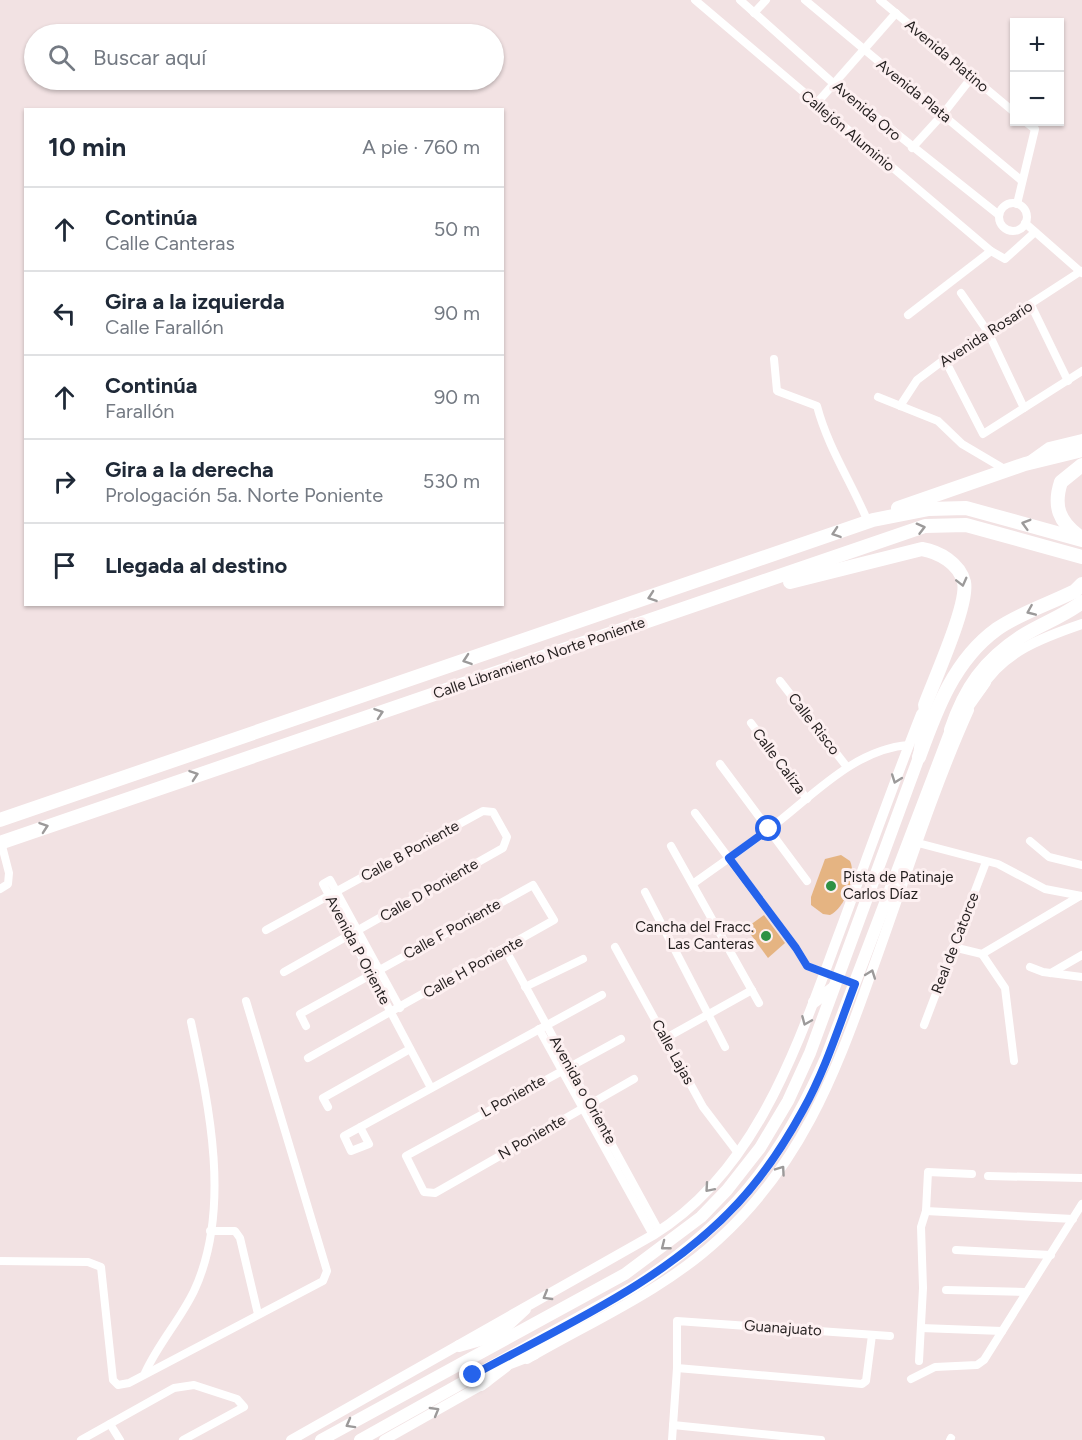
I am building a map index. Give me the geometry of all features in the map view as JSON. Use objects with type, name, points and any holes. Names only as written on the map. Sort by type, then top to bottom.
[{"type":"highway","points":[[871,521],[890,510],[1025,464],[1082,450]]},
{"type":"highway","points":[[1082,465],[1071,471],[1061,482],[1057,506],[1068,528],[1082,539]]},
{"type":"highway","name":"Calle Libramiento Norte Poniente","points":[[0,820],[871,521],[929,509],[966,508],[1082,539]]},
{"type":"highway","name":"Calle Libramiento Norte Poniente","points":[[1,842],[906,533],[945,524],[986,529],[1082,557]]},
{"type":"highway","points":[[735,592],[779,585],[908,551],[934,551],[944,557],[961,574],[964,594],[925,705]]},
{"type":"highway","points":[[919,757],[945,691],[974,651],[996,630],[1075,591],[1082,584]]},
{"type":"highway","points":[[951,730],[961,700],[986,667],[1021,637],[1082,602]]},
{"type":"highway","points":[[164,764],[169,784]]},
{"type":"main road","points":[[360,1440],[506,1366],[672,1262],[709,1232],[739,1202],[774,1158],[805,1107],[855,984],[951,730],[985,682]]},
{"type":"main road","points":[[321,1440],[625,1274],[701,1217],[727,1190],[760,1148],[788,1101],[810,1053],[919,757],[925,705]]},
{"type":"main road","points":[[883,856],[901,863]]},
{"type":"main road","points":[[814,1002],[836,982]]},
{"type":"main road","points":[[478,1354],[525,1310]]},
{"type":"main road","points":[[459,1346],[526,1327]]},
{"type":"main road","points":[[477,1380],[531,1349]]},
{"type":"street","name":"Callejón Aluminio","points":[[695,0],[991,251],[1005,259],[1035,232]]},
{"type":"street","name":"Avenida Oro","points":[[740,0],[833,83],[999,215]]},
{"type":"street","points":[[754,13],[766,0]]},
{"type":"street","name":"Avenida Plata","points":[[805,0],[1022,181]]},
{"type":"street","name":"Avenida Platino","points":[[880,0],[1010,109]]},
{"type":"street","points":[[816,104],[896,13]]},
{"type":"street","points":[[912,147],[943,114],[972,77]]},
{"type":"street","points":[[1017,204],[1035,129],[1031,126]]},
{"type":"street","points":[[1017,204],[1026,214],[1025,223],[1019,229],[1010,230],[1002,226],[999,215],[1004,206],[1017,204]]},
{"type":"street","points":[[1025,223],[1081,272]]},
{"type":"street","points":[[908,315],[991,251]]},
{"type":"street","name":"Avenida Rosario","points":[[900,406],[917,380],[1081,272]]},
{"type":"street","points":[[961,293],[988,332],[1024,408]]},
{"type":"street","points":[[1031,305],[1068,381]]},
{"type":"street","points":[[774,359],[777,391],[817,406],[824,435],[871,521]]},
{"type":"street","points":[[945,360],[983,434],[1082,371]]},
{"type":"street","points":[[878,396],[938,421],[962,444],[1006,471]]},
{"type":"street","points":[[1025,464],[1049,447],[1082,439]]},
{"type":"street","points":[[531,1349],[638,1298],[675,1275],[718,1241],[750,1210],[783,1168],[814,1116],[838,1065],[960,730],[985,682],[1033,641],[1082,624]]},
{"type":"street","name":"Calle Risco","points":[[780,681],[848,767]]},
{"type":"street","points":[[291,1440],[525,1310],[656,1233],[704,1195],[738,1153],[778,1088],[814,1002],[925,705]]},
{"type":"street","name":"Calle Caliza","points":[[751,723],[807,799]]},
{"type":"street","points":[[694,883],[769,829],[848,767],[888,748],[909,746]]},
{"type":"street","points":[[720,764],[807,881]]},
{"type":"street","name":"Calle B Poniente","points":[[266,930],[483,811],[493,812],[507,837],[506,844]]},
{"type":"street","points":[[695,813],[785,932],[807,966],[824,972],[836,982],[855,984]]},
{"type":"street","points":[[1030,841],[1049,857],[1082,865]]},
{"type":"street","points":[[0,889],[8,884],[9,873],[1,842]]},
{"type":"street","points":[[918,843],[1010,868],[1045,889],[1081,896]]},
{"type":"street","name":"Calle D Poniente","points":[[284,972],[506,844]]},
{"type":"street","points":[[671,846],[694,883],[759,1004]]},
{"type":"street","name":"Real de Catorce","points":[[924,1025],[986,862]]},
{"type":"street","name":"Calle F Poniente","points":[[306,1026],[300,1014],[378,968],[533,885],[554,920]]},
{"type":"street","points":[[645,892],[725,1047]]},
{"type":"street","name":"Avenida P Oriente","points":[[332,893],[400,1008]]},
{"type":"street","points":[[982,954],[1081,896]]},
{"type":"street","name":"Calle H Poniente","points":[[308,1058],[554,920]]},
{"type":"street","name":"Avenida P Oriente","points":[[354,933],[370,973],[430,1088]]},
{"type":"street","name":"Calle Lajas","points":[[615,947],[703,1107],[738,1153]]},
{"type":"street","points":[[953,947],[982,954],[1005,988],[1014,1061]]},
{"type":"street","name":"Avenida o Oriente","points":[[505,948],[543,1027],[588,1105],[656,1233]]},
{"type":"street","points":[[1052,973],[1082,955]]},
{"type":"street","points":[[525,987],[583,959]]},
{"type":"street","points":[[1030,967],[1082,978]]},
{"type":"street","points":[[666,1038],[752,990]]},
{"type":"street","points":[[360,1127],[602,995]]},
{"type":"street","points":[[0,1261],[96,1263],[103,1274],[113,1380],[118,1385],[323,1281],[327,1271],[246,1001]]},
{"type":"street","points":[[145,1373],[156,1351],[194,1291],[210,1231],[213,1185],[211,1119],[191,1022]]},
{"type":"street","name":"L Poniente","points":[[430,1195],[424,1192],[406,1156],[621,1039]]},
{"type":"street","points":[[328,1107],[323,1098],[410,1049]]},
{"type":"street","name":"N Poniente","points":[[430,1195],[634,1078]]},
{"type":"street","points":[[919,1361],[921,1227],[926,1211],[928,1172],[972,1174]]},
{"type":"street","points":[[988,1176],[1082,1178]]},
{"type":"street","points":[[911,1379],[935,1367],[977,1365],[984,1360],[1082,1204]]},
{"type":"street","points":[[926,1211],[1073,1219]]},
{"type":"street","points":[[210,1231],[235,1232],[240,1238],[258,1314]]},
{"type":"street","points":[[956,1250],[1051,1255]]},
{"type":"street","points":[[946,1290],[1026,1292]]},
{"type":"street","name":"Guanajuato","points":[[677,1368],[677,1321],[890,1336]]},
{"type":"street","points":[[921,1328],[1002,1331]]},
{"type":"street","points":[[672,1440],[677,1368],[864,1383],[872,1335]]},
{"type":"street","points":[[384,1440],[477,1380]]},
{"type":"street","points":[[81,1440],[174,1388],[194,1385],[237,1399],[244,1407],[183,1440]]},
{"type":"street","points":[[110,1424],[120,1440]]},
{"type":"street","points":[[673,1425],[821,1440]]},
{"type":"shaded area","name":"Pista de Patinaje Carlos Díaz","points":[[841,855],[850,861],[851,883],[840,906],[830,915],[823,914],[811,905],[811,897],[825,859]]},
{"type":"shaded area","name":"Cancha del Fracc. Las Canteras","points":[[764,915],[785,943],[768,958],[746,928]]},
{"type":"place","name":"Pista de Patinaje Carlos Díaz","points":[[831,886]]},
{"type":"place","name":"Cancha del Fracc. Las Canteras","points":[[766,936]]},
{"type":"route","points":[[473,1375],[582,1317],[672,1262],[709,1232],[739,1202],[774,1158],[805,1107],[855,984],[807,966],[729,858],[769,829]]}]
